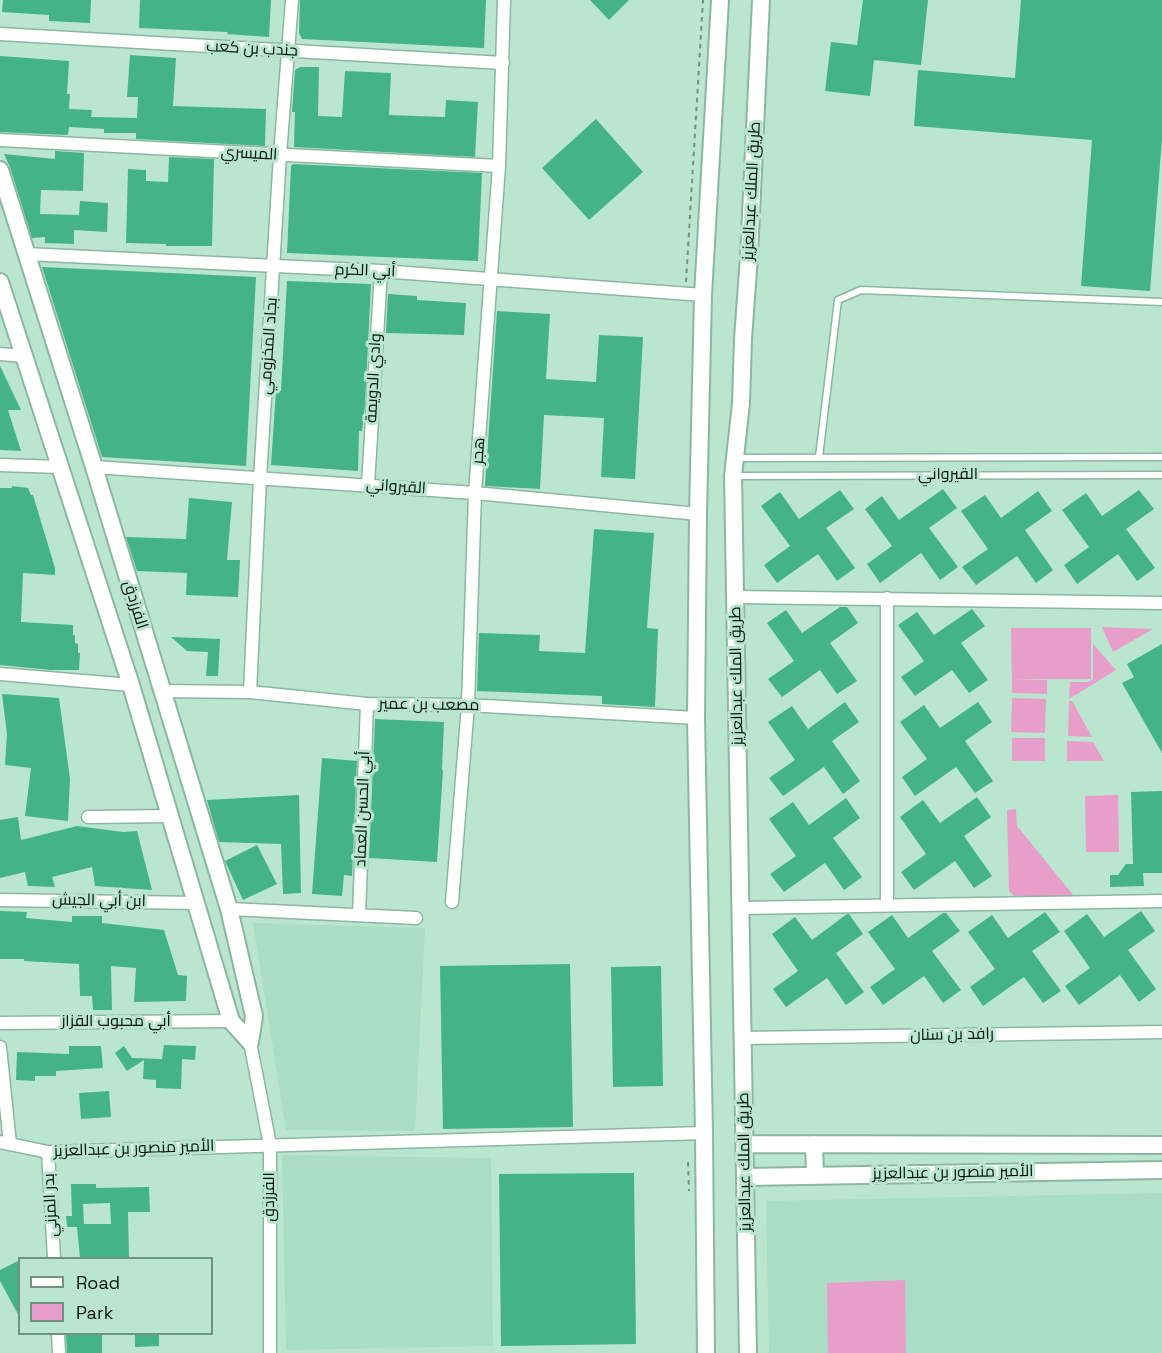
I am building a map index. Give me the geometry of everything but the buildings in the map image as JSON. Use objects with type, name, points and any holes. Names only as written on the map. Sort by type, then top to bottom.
[{"type":"main road","points":[[706,1353],[696,718],[698,514],[703,295],[720,0]]},
{"type":"main road","name":"طريق الملك عبدالعزيز","points":[[748,1353],[733,476],[741,404],[761,0]]},
{"type":"main road","name":"الفرزدق","points":[[0,170],[94,467],[229,909],[254,1016],[250,1042]]},
{"type":"main road","name":"الفرزدق","points":[[0,282],[131,685],[231,1021],[250,1042]]},
{"type":"main road","name":"الأمير منصور بن عبدالعزيز","points":[[745,1144],[1162,1145]]},
{"type":"main road","points":[[814,1144],[815,1176]]},
{"type":"main road","name":"الأمير منصور بن عبدالعزيز","points":[[745,1177],[1162,1170]]},
{"type":"street","name":"بجاد المخزومي","points":[[250,692],[260,479],[292,0]]},
{"type":"street","name":"هجر","points":[[452,902],[468,705],[476,493],[492,278],[504,0]]},
{"type":"street","name":"جندب بن كعب","points":[[0,34],[503,63]]},
{"type":"street","name":"الميسري","points":[[0,141],[498,166]]},
{"type":"street","name":"أبي الكرم","points":[[26,254],[381,271],[703,295]]},
{"type":"street","name":"وادي الدويمة","points":[[368,485],[381,271]]},
{"type":"street","points":[[0,354],[24,356]]},
{"type":"street","points":[[0,465],[61,467]]},
{"type":"street","name":"القيرواني","points":[[94,467],[476,493],[698,514]]},
{"type":"street","points":[[735,597],[1162,603]]},
{"type":"street","points":[[887,598],[887,905]]},
{"type":"street","points":[[0,674],[131,685]]},
{"type":"street","name":"مصعب بن عمير","points":[[161,691],[250,692],[367,704],[468,705],[696,718]]},
{"type":"street","name":"أبي الحسن العماد","points":[[359,915],[367,704]]},
{"type":"street","points":[[87,817],[170,816]]},
{"type":"street","name":"ابن أبي الجيش","points":[[0,900],[197,903]]},
{"type":"street","points":[[741,908],[1162,902]]},
{"type":"street","points":[[229,909],[416,918]]},
{"type":"street","name":"أبي محبوب القزاز","points":[[0,1023],[231,1021]]},
{"type":"street","name":"رافد بن سنان","points":[[743,1038],[1162,1032]]},
{"type":"street","name":"الفرزدق","points":[[250,1042],[270,1146],[270,1353]]},
{"type":"street","points":[[0,1047],[5,1143]]},
{"type":"street","name":"الأمير منصور بن عبدالعزيز","points":[[5,1143],[48,1152],[704,1133]]},
{"type":"street","name":"بدر المزني","points":[[48,1152],[54,1257]]},
{"type":"street","points":[[58,1335],[59,1353]]},
{"type":"lane","points":[[819,457],[838,300],[861,290],[1162,302]]},
{"type":"lane","name":"القيرواني","points":[[735,458],[1162,457]]},
{"type":"lane","name":"القيرواني","points":[[733,476],[1162,475]]},
{"type":"path","points":[[685,293],[703,0]]},
{"type":"shaded area","points":[[253,923],[425,928],[415,1131],[286,1130]]},
{"type":"shaded area","points":[[282,1155],[491,1158],[493,1346],[286,1350]]},
{"type":"shaded area","points":[[1162,1193],[1162,1353],[769,1353],[766,1201]]},
{"type":"green space","points":[[1102,627],[1153,629],[1113,652]]},
{"type":"green space","points":[[1011,628],[1091,628],[1091,679],[1015,679],[1047,680],[1047,694],[1012,693]]},
{"type":"green space","points":[[1093,644],[1116,670],[1069,699],[1070,682],[1088,682],[1093,679]]},
{"type":"green space","points":[[1012,698],[1046,699],[1045,733],[1011,732]]},
{"type":"green space","points":[[1069,701],[1072,701],[1092,737],[1068,736]]},
{"type":"green space","points":[[1012,738],[1045,738],[1045,761],[1012,761]]},
{"type":"green space","points":[[1067,741],[1093,742],[1104,761],[1067,761]]},
{"type":"green space","points":[[1118,795],[1119,852],[1086,852],[1085,796]]},
{"type":"green space","points":[[1016,809],[1017,826],[1074,896],[1016,898],[1009,891],[1007,810]]},
{"type":"green space","points":[[905,1280],[906,1353],[828,1353],[827,1283]]}]
